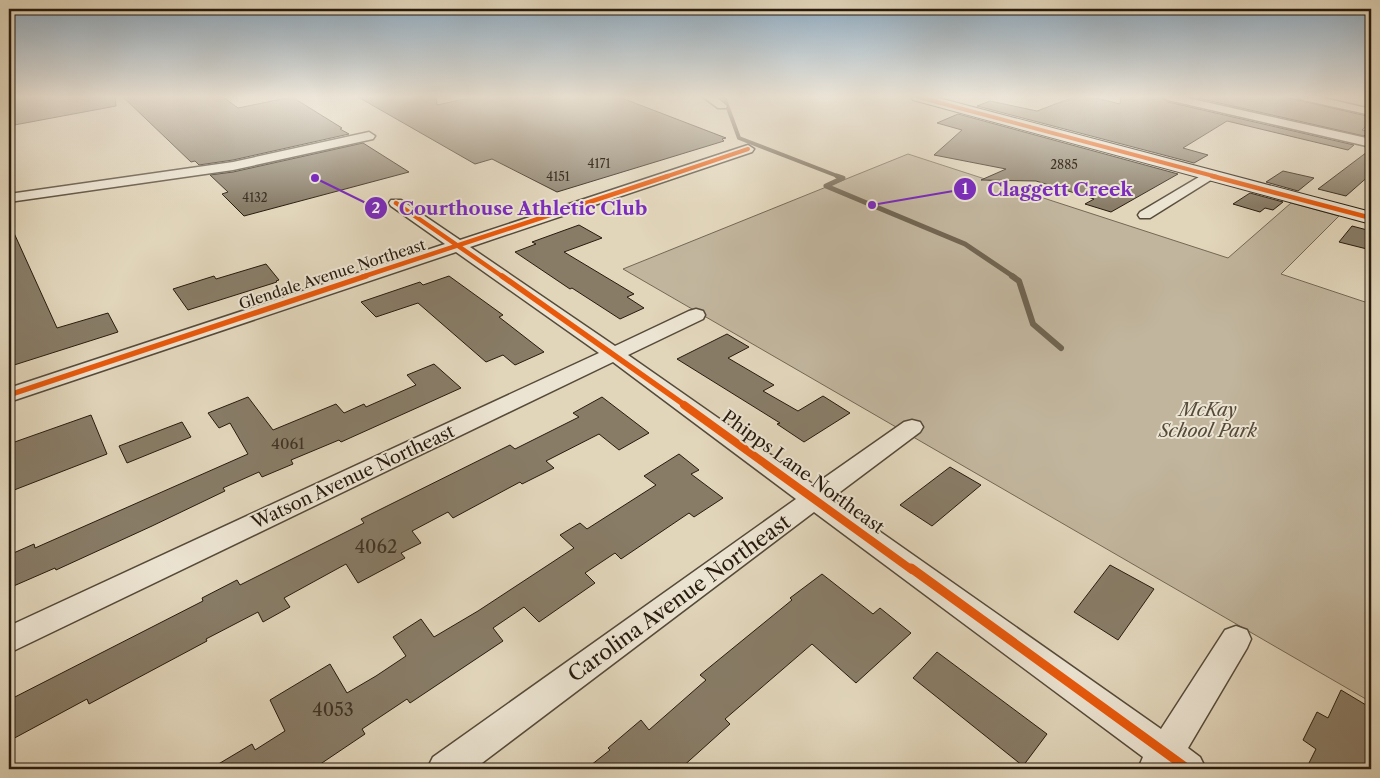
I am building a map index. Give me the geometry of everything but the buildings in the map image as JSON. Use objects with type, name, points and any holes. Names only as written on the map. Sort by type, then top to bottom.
[{"type":"street","points":[[1055,133],[1371,218]]},
{"type":"street","points":[[1333,133],[1371,143]]},
{"type":"street","points":[[9,198],[240,165],[369,136]]},
{"type":"street","name":"Glendale Avenue Northeast","points":[[9,395],[748,149]]},
{"type":"street","points":[[1145,215],[1209,174]]},
{"type":"street","name":"Phipps Lane Northeast","points":[[396,203],[614,354],[814,499],[1170,764]]},
{"type":"street","name":"Watson Avenue Northeast","points":[[9,640],[696,315]]},
{"type":"street","name":"Carolina Avenue Northeast","points":[[445,769],[912,427]]},
{"type":"street","points":[[1170,764],[1236,639]]},
{"type":"green space","name":"McKay School Park","points":[[908,154],[1228,258],[1291,203],[1339,216],[1281,274],[1371,304],[1371,702],[623,269]]},
{"type":"waterway","points":[[737,133],[739,138],[840,177]]},
{"type":"waterway","points":[[840,177],[843,178],[826,186],[965,244],[1014,277]]},
{"type":"waterway","points":[[1012,276],[1019,281],[1033,324],[1061,348]]},
{"type":"cycle path","points":[[1054,133],[1371,218]]},
{"type":"cycle path","points":[[9,395],[748,149]]},
{"type":"cycle path","points":[[396,203],[614,354],[1188,769]]},
{"type":"place","name":"Courthouse Athletic Club","points":[[315,178]]},
{"type":"place","name":"Claggett Creek","points":[[872,205]]}]
